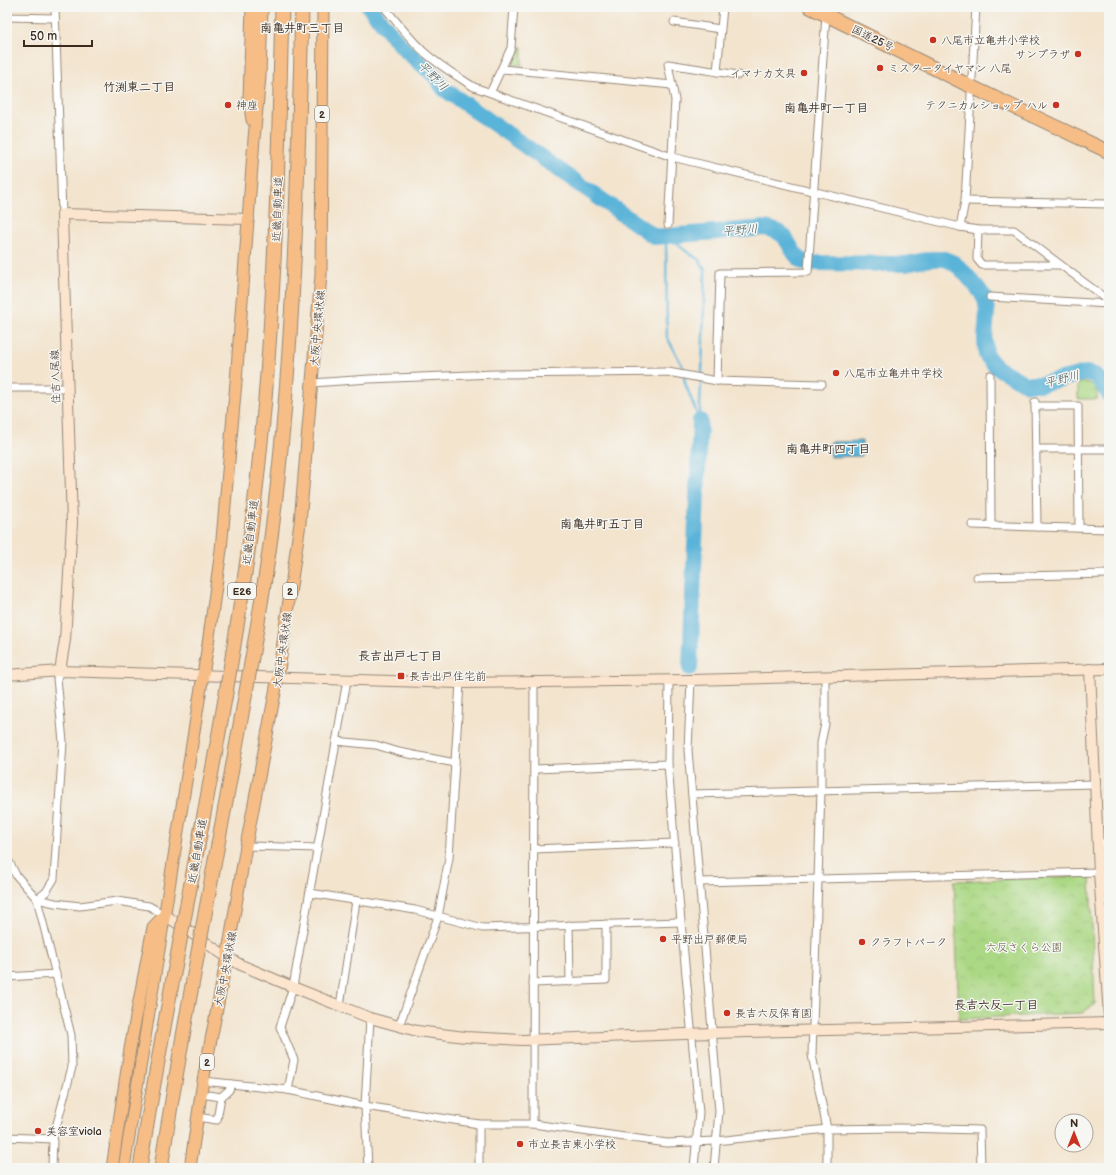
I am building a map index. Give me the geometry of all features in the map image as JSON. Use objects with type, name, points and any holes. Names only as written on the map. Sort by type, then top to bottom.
[{"type":"highway","name":"近畿自動車道","points":[[140,1168],[165,1018],[240,611],[251,529],[262,439],[269,354],[278,174],[282,7]]},
{"type":"highway","name":"近畿自動車道","points":[[161,1168],[184,1024],[246,692],[272,531],[282,440],[294,268],[302,7]]},
{"type":"highway","name":"国道25号","points":[[820,10],[972,87],[1109,152]]},
{"type":"main road","points":[[252,7],[249,98],[254,139]]},
{"type":"main road","points":[[124,1168],[165,915],[221,550],[260,77],[262,7]]},
{"type":"main road","name":"大阪中央環状線","points":[[190,1168],[203,1081],[278,677],[300,523],[321,275],[323,7]]},
{"type":"main road","points":[[112,1168],[130,1049],[153,927],[165,915]]},
{"type":"street","points":[[55,7],[62,214],[248,218]]},
{"type":"street","points":[[384,7],[424,52],[474,87],[491,91],[672,157],[960,227],[978,230],[1014,230],[1109,301]]},
{"type":"street","points":[[491,91],[511,48],[514,7]]},
{"type":"street","points":[[717,72],[722,7]]},
{"type":"street","points":[[960,227],[965,201],[976,7]]},
{"type":"street","points":[[717,381],[720,273],[808,272],[814,191],[820,10]]},
{"type":"street","points":[[7,17],[55,18]]},
{"type":"street","points":[[674,22],[720,29]]},
{"type":"street","points":[[668,225],[675,100],[668,64],[738,75]]},
{"type":"street","points":[[502,69],[672,85]]},
{"type":"street","points":[[965,201],[1109,204]]},
{"type":"street","name":"住吉八尾線","points":[[60,671],[65,640],[72,523],[62,214]]},
{"type":"street","points":[[978,230],[977,259],[982,265],[1059,265]]},
{"type":"street","points":[[990,297],[1109,304]]},
{"type":"street","points":[[312,383],[495,374],[668,372],[717,381],[822,384]]},
{"type":"street","points":[[990,375],[991,526]]},
{"type":"street","points":[[7,388],[67,388]]},
{"type":"street","points":[[1036,527],[1035,404],[1078,406],[1079,528]]},
{"type":"street","points":[[1036,449],[1109,449]]},
{"type":"street","points":[[972,525],[1109,529]]},
{"type":"street","points":[[977,577],[1109,574]]},
{"type":"street","points":[[1090,669],[1099,872],[1105,897],[1109,1016]]},
{"type":"street","points":[[7,675],[60,671],[460,683],[691,680],[1109,669]]},
{"type":"street","points":[[37,898],[46,892],[54,879],[63,742],[57,678],[60,671]]},
{"type":"street","points":[[826,676],[825,724],[821,743],[822,791],[812,1055],[828,1129],[827,1168]]},
{"type":"street","points":[[288,1090],[294,1060],[280,1027],[293,987],[347,680]]},
{"type":"street","points":[[669,680],[668,764],[699,1112],[694,1168]]},
{"type":"street","points":[[691,680],[688,750],[719,1111],[714,1168]]},
{"type":"street","points":[[533,1124],[534,682]]},
{"type":"street","points":[[400,1026],[438,917],[449,858],[460,683]]},
{"type":"street","points":[[336,741],[376,744],[399,752],[455,762]]},
{"type":"street","points":[[534,769],[668,764]]},
{"type":"street","points":[[692,794],[1096,784]]},
{"type":"street","points":[[534,849],[675,843]]},
{"type":"street","points":[[1098,843],[1109,843]]},
{"type":"street","points":[[246,846],[318,848]]},
{"type":"street","points":[[7,858],[16,875],[37,898],[71,1035],[72,1068],[53,1139],[52,1168]]},
{"type":"street","points":[[700,882],[1099,872]]},
{"type":"street","points":[[310,893],[416,910],[483,928],[681,922]]},
{"type":"street","points":[[37,898],[55,903],[80,906],[117,901],[149,906],[241,965],[293,987],[370,1018],[418,1031],[465,1037],[533,1039],[691,1033],[1109,1023]]},
{"type":"street","points":[[340,1006],[356,901]]},
{"type":"street","points":[[533,983],[606,980],[606,924]]},
{"type":"street","points":[[569,925],[570,982]]},
{"type":"street","points":[[7,976],[56,974]]},
{"type":"street","points":[[368,1168],[365,1106],[370,1018]]},
{"type":"street","points":[[203,1081],[288,1090],[365,1106],[479,1124],[533,1124],[667,1143],[716,1141],[828,1129],[902,1128],[980,1130],[981,1168]]},
{"type":"street","points":[[197,1117],[217,1120],[221,1097],[229,1090],[230,1084]]},
{"type":"street","points":[[201,1094],[221,1097]]},
{"type":"street","points":[[479,1124],[479,1168]]},
{"type":"street","points":[[7,1137],[53,1139]]},
{"type":"green space","points":[[515,46],[522,47],[522,65],[511,64]]},
{"type":"green space","points":[[1083,382],[1095,387],[1097,399],[1078,399],[1078,384]]},
{"type":"green space","name":"六反さくら公園","points":[[1090,876],[1095,1004],[1082,1013],[959,1019],[954,881]]},
{"type":"water","points":[[862,441],[862,456],[830,457],[830,442]]},
{"type":"waterway","name":"平野川","points":[[369,7],[404,49],[435,76],[444,89],[655,237],[765,228],[776,231],[784,236],[795,254],[803,262],[906,264],[931,259],[945,259],[954,263],[961,269],[985,298],[987,312],[985,339],[986,355],[996,367],[1026,384],[1041,384],[1086,373],[1095,375],[1109,395]]},
{"type":"waterway","points":[[666,236],[667,337],[683,367],[685,383],[699,419]]},
{"type":"waterway","points":[[672,236],[684,250],[700,261],[705,271],[700,421]]},
{"type":"waterway","points":[[690,668],[700,421]]},
{"type":"place","name":"八尾市立亀井小学校","points":[[933,40]]},
{"type":"place","name":"サンプラザ","points":[[1078,54]]},
{"type":"place","name":"ミスタータイヤマン 八尾","points":[[880,68]]},
{"type":"place","name":"イマナカ文具","points":[[804,73]]},
{"type":"place","name":"神座","points":[[228,105]]},
{"type":"place","name":"テクニカルショップ ハル","points":[[1056,105]]},
{"type":"place","name":"八尾市立亀井中学校","points":[[836,373]]},
{"type":"place","name":"長吉出戸住宅前","points":[[401,676]]},
{"type":"place","name":"平野出戸郵便局","points":[[663,939]]},
{"type":"place","name":"クラフトパーク","points":[[862,942]]},
{"type":"place","name":"長吉六反保育園","points":[[727,1013]]},
{"type":"place","name":"美容室viola","points":[[38,1131]]},
{"type":"place","name":"市立長吉東小学校","points":[[520,1144]]},
{"type":"district","name":"南亀井町三丁目","points":[[302,28]]},
{"type":"district","name":"竹渕東二丁目","points":[[139,87]]},
{"type":"district","name":"南亀井町一丁目","points":[[826,108]]},
{"type":"district","name":"南亀井町四丁目","points":[[828,449]]},
{"type":"district","name":"南亀井町五丁目","points":[[602,524]]},
{"type":"district","name":"長吉出戸七丁目","points":[[400,656]]},
{"type":"district","name":"長吉六反一丁目","points":[[996,1005]]}]
